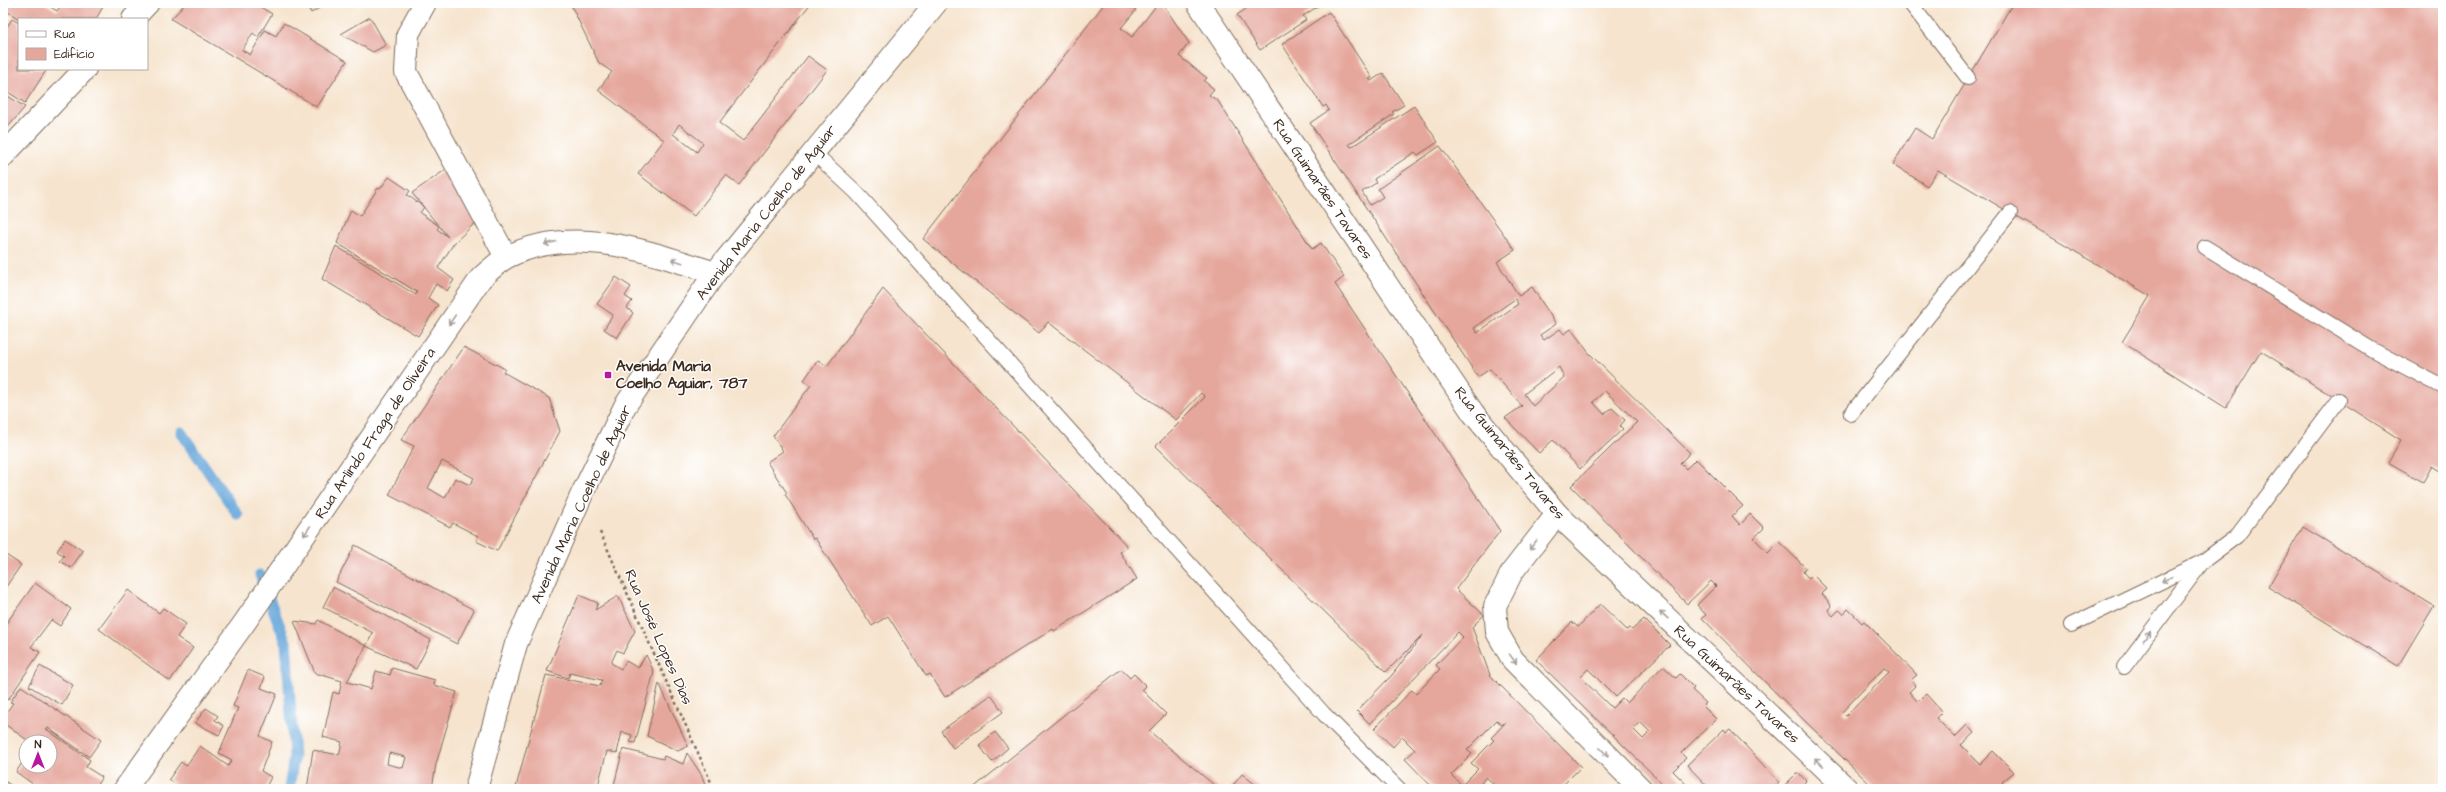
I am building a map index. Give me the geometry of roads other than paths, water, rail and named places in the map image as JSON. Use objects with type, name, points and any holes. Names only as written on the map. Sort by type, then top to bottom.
[{"type":"street","points":[[134,18],[148,3]]},
{"type":"street","points":[[425,3],[408,34],[406,72],[506,257]]},
{"type":"street","name":"Avenida Maria Coelho de Aguiar","points":[[476,789],[516,644],[582,494],[625,406],[715,273],[812,152],[936,3]]},
{"type":"street","name":"Rua Guimarães Tavares","points":[[1198,3],[1474,413],[1557,514],[1847,789]]},
{"type":"street","points":[[3,156],[85,70]]},
{"type":"street","name":"Rua Arlindo Fraga de Oliveira","points":[[125,789],[245,622],[481,278],[506,257],[533,247],[561,240],[601,243],[645,251],[715,273]]},
{"type":"street","points":[[1557,514],[1512,572],[1495,606],[1497,632],[1513,660],[1641,789]]},
{"type":"lane","points":[[1910,3],[1968,78]]},
{"type":"lane","points":[[812,152],[856,192],[1319,708],[1399,789]]},
{"type":"lane","points":[[1851,414],[2010,213]]},
{"type":"lane","points":[[2206,247],[2371,349],[2443,387]]},
{"type":"lane","points":[[2071,625],[2202,562],[2237,536],[2339,400]]},
{"type":"lane","points":[[2124,667],[2202,562]]},
{"type":"waterway","points":[[181,432],[238,515]]},
{"type":"waterway","points":[[260,575],[286,642],[294,756],[289,789]]},
{"type":"place","name":"Avenida Maria Coelho Aguiar, 787","points":[[608,375]]}]
